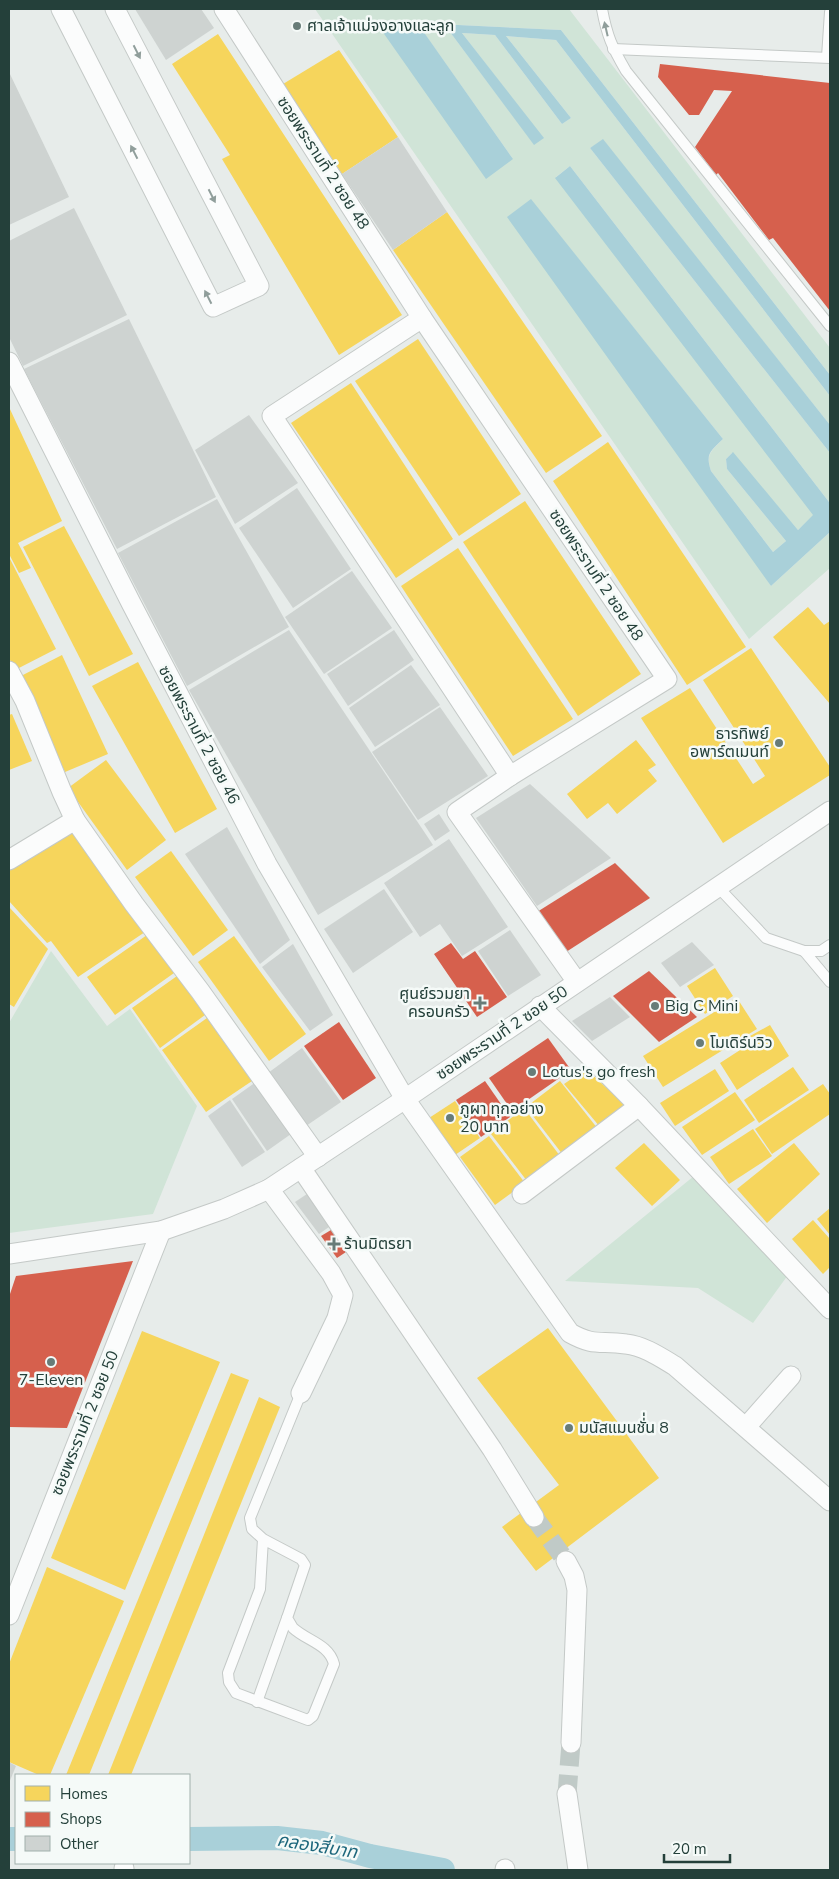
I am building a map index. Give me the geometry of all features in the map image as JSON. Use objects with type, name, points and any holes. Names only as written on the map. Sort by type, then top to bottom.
[{"type":"street","points":[[60,9],[213,307],[258,286],[115,9]]},
{"type":"street","name":"ซอยพระรามที่ 2 ซอย 48","points":[[224,9],[422,318],[667,679],[510,776],[457,812],[576,982]]},
{"type":"street","points":[[422,318],[272,416],[510,776]]},
{"type":"street","name":"ซอยพระรามที่ 2 ซอย 46","points":[[9,362],[131,603],[267,864],[405,1099],[570,1333],[583,1340],[596,1343],[626,1344],[652,1352],[675,1366],[830,1501]]},
{"type":"street","points":[[9,671],[25,701],[75,820],[318,1157]]},
{"type":"street","name":"ซอยพระรามที่ 2 ซอย 50","points":[[9,1254],[161,1231],[224,1209],[269,1189],[830,811]]},
{"type":"street","points":[[9,860],[75,820]]},
{"type":"street","points":[[540,1006],[829,1304]]},
{"type":"street","points":[[522,1194],[639,1106]]},
{"type":"street","points":[[301,1168],[492,1449],[534,1517]]},
{"type":"street","points":[[269,1189],[331,1273],[343,1295],[337,1318],[301,1393]]},
{"type":"street","name":"ซอยพระรามที่ 2 ซอย 50","points":[[9,1615],[161,1231]]},
{"type":"street","points":[[746,1427],[791,1376]]},
{"type":"street","points":[[566,1561],[574,1576],[577,1590],[571,1743]]},
{"type":"street","points":[[567,1794],[578,1870]]},
{"type":"lane","points":[[602,9],[607,34],[613,49],[626,70],[830,326]]},
{"type":"lane","points":[[613,49],[829,58],[830,12]]},
{"type":"lane","points":[[718,887],[766,938],[804,951],[821,951],[830,945]]},
{"type":"lane","points":[[804,951],[830,982]]},
{"type":"lane","points":[[257,1702],[305,1565],[301,1559],[263,1538],[252,1529],[250,1518],[301,1393]]},
{"type":"lane","points":[[263,1538],[260,1589],[228,1673],[229,1682],[236,1692],[257,1702],[308,1720],[313,1716],[334,1664],[332,1656],[325,1649],[293,1628],[287,1618]]},
{"type":"green space","points":[[315,9],[569,9],[830,348],[830,375],[561,30],[376,21],[513,159],[422,30],[450,32],[534,144],[543,138],[462,33],[495,35],[562,124],[571,118],[506,36],[556,40],[830,396],[830,425],[603,140],[590,148],[830,453],[829,502],[570,166],[556,177],[814,515],[798,530],[732,453],[726,459],[727,469],[786,541],[773,552],[711,471],[709,456],[723,439],[531,200],[771,586],[830,532],[830,568],[749,639]]},
{"type":"green space","points":[[51,951],[107,1026],[130,1009],[197,1106],[153,1214],[9,1233],[9,1023]]},
{"type":"green space","points":[[694,1176],[788,1275],[753,1323],[698,1288],[565,1281]]},
{"type":"water","points":[[375,21],[561,30],[830,375],[830,396],[556,40],[506,36],[571,118],[562,124],[495,35],[462,33],[544,138],[534,145],[450,32],[423,31],[513,159],[486,179]]},
{"type":"water","points":[[603,139],[830,425],[830,453],[590,148]]},
{"type":"water","points":[[570,166],[830,501],[830,532],[771,586],[507,217],[531,199],[723,439],[710,453],[709,465],[711,471],[773,552],[786,541],[727,469],[726,459],[733,452],[798,530],[813,515],[555,178]]},
{"type":"building: Homes","points":[[218,34],[402,315],[339,355],[222,159],[230,155],[172,64]]},
{"type":"building: Homes","points":[[339,50],[398,137],[342,174],[283,84]]},
{"type":"building: Homes","points":[[447,212],[602,436],[546,473],[393,250]]},
{"type":"building: Homes","points":[[418,339],[521,494],[459,536],[355,381]]},
{"type":"building: Homes","points":[[351,383],[453,539],[396,578],[291,423]]},
{"type":"building: Homes","points":[[9,407],[62,521],[18,543],[31,568],[19,573],[9,554]]},
{"type":"building: Homes","points":[[608,442],[746,647],[687,685],[553,481]]},
{"type":"building: Homes","points":[[525,501],[641,674],[578,716],[463,542]]},
{"type":"building: Homes","points":[[64,526],[133,654],[89,676],[23,547]]},
{"type":"building: Homes","points":[[458,548],[573,719],[513,756],[401,586]]},
{"type":"building: Homes","points":[[9,557],[56,649],[15,670],[9,658]]},
{"type":"building: Homes","points":[[808,607],[824,625],[830,621],[830,704],[773,637]]},
{"type":"building: Homes","name":"ธารทิพย์ อพาร์ตเมนท์","points":[[751,648],[830,767],[830,775],[723,843],[641,718],[690,688],[753,784],[765,776],[703,680]]},
{"type":"building: Homes","points":[[62,655],[108,754],[65,772],[19,677]]},
{"type":"building: Homes","points":[[138,662],[217,809],[175,833],[92,686]]},
{"type":"building: Homes","points":[[12,714],[32,761],[9,770],[9,715]]},
{"type":"building: Homes","points":[[636,740],[656,765],[648,770],[657,781],[617,814],[608,803],[587,819],[567,794]]},
{"type":"building: Homes","points":[[106,760],[166,840],[127,870],[68,788]]},
{"type":"building: Homes","points":[[72,830],[145,932],[78,977],[51,941],[47,943],[9,901],[9,867]]},
{"type":"building: Homes","points":[[171,851],[228,930],[193,956],[135,877]]},
{"type":"building: Homes","points":[[9,907],[48,949],[14,1007],[9,1004]]},
{"type":"building: Homes","points":[[147,935],[174,973],[115,1015],[87,977]]},
{"type":"building: Homes","points":[[234,936],[306,1034],[269,1061],[198,962]]},
{"type":"building: Homes","points":[[715,968],[733,996],[705,1014],[687,986]]},
{"type":"building: Homes","points":[[177,976],[205,1015],[160,1048],[132,1008]]},
{"type":"building: Homes","name":"โมเดิร์นวิว","points":[[737,998],[757,1029],[663,1087],[643,1056]]},
{"type":"building: Homes","points":[[207,1018],[252,1081],[206,1112],[162,1050]]},
{"type":"building: Homes","points":[[770,1025],[789,1056],[737,1090],[720,1063],[754,1041],[750,1036]]},
{"type":"building: Homes","points":[[793,1067],[809,1090],[759,1123],[744,1100]]},
{"type":"building: Homes","points":[[586,1069],[626,1106],[600,1127],[564,1084]]},
{"type":"building: Homes","points":[[715,1069],[729,1091],[675,1126],[660,1103]]},
{"type":"building: Homes","points":[[560,1081],[598,1129],[563,1155],[526,1107]]},
{"type":"building: Homes","points":[[823,1084],[830,1094],[830,1114],[772,1154],[755,1129]]},
{"type":"building: Homes","points":[[735,1092],[755,1120],[702,1155],[682,1127]]},
{"type":"building: Homes","points":[[455,1101],[480,1138],[455,1155],[429,1118]]},
{"type":"building: Homes","points":[[524,1108],[560,1156],[527,1181],[491,1134]]},
{"type":"building: Homes","points":[[753,1129],[772,1156],[729,1184],[710,1157]]},
{"type":"building: Homes","points":[[489,1136],[525,1183],[495,1205],[460,1157]]},
{"type":"building: Homes","points":[[644,1143],[680,1180],[652,1206],[615,1168]]},
{"type":"building: Homes","points":[[794,1143],[820,1174],[767,1223],[737,1189]]},
{"type":"building: Homes","points":[[830,1208],[830,1235],[817,1219]]},
{"type":"building: Homes","points":[[813,1220],[830,1239],[830,1267],[823,1274],[792,1239]]},
{"type":"building: Homes","name":"มนัสแมนชั่่น 8","points":[[548,1328],[659,1478],[536,1571],[502,1527],[559,1485],[477,1378]]},
{"type":"building: Homes","points":[[142,1331],[220,1362],[125,1590],[51,1558]]},
{"type":"building: Homes","points":[[231,1373],[249,1380],[89,1774],[66,1774]]},
{"type":"building: Homes","points":[[259,1397],[280,1407],[131,1774],[108,1774]]},
{"type":"building: Homes","points":[[47,1567],[124,1601],[50,1774],[37,1774],[9,1762],[9,1664]]},
{"type":"building: Shops","points":[[660,64],[830,83],[830,311],[773,238],[769,240],[718,173],[716,175],[695,147],[732,91],[714,90],[699,115],[689,115],[658,77]]},
{"type":"building: Shops","points":[[615,863],[650,898],[566,952],[537,912]]},
{"type":"building: Shops","points":[[451,943],[463,959],[475,951],[507,997],[477,1017],[434,954]]},
{"type":"building: Shops","name":"Big C Mini","points":[[649,971],[697,1017],[659,1042],[613,996]]},
{"type":"building: Shops","points":[[339,1022],[376,1078],[343,1100],[304,1046]]},
{"type":"building: Shops","points":[[548,1038],[571,1070],[512,1111],[489,1078]]},
{"type":"building: Shops","points":[[485,1081],[510,1117],[481,1137],[456,1100]]},
{"type":"building: Shops","points":[[331,1230],[346,1252],[337,1258],[321,1236]]},
{"type":"building: Shops","name":"7-Eleven","points":[[133,1261],[67,1428],[9,1427],[9,1297],[16,1276]]},
{"type":"building: Other","points":[[135,9],[201,9],[214,28],[166,60]]},
{"type":"building: Other","points":[[9,72],[69,197],[9,225]]},
{"type":"building: Other","points":[[398,137],[447,212],[393,250],[342,174]]},
{"type":"building: Other","points":[[74,208],[127,315],[23,366],[9,337],[9,241]]},
{"type":"building: Other","points":[[129,319],[216,497],[117,549],[24,369]]},
{"type":"building: Other","points":[[249,415],[298,483],[235,524],[195,450]]},
{"type":"building: Other","points":[[297,488],[351,569],[293,608],[239,528]]},
{"type":"building: Other","points":[[217,499],[289,627],[187,686],[118,553]]},
{"type":"building: Other","points":[[352,571],[392,628],[324,674],[285,617]]},
{"type":"building: Other","points":[[289,630],[433,845],[318,915],[189,690]]},
{"type":"building: Other","points":[[394,630],[414,660],[348,706],[327,674]]},
{"type":"building: Other","points":[[411,665],[440,705],[375,747],[349,708]]},
{"type":"building: Other","points":[[440,707],[488,776],[418,820],[372,752]]},
{"type":"building: Other","points":[[530,784],[611,858],[537,906],[476,818]]},
{"type":"building: Other","points":[[439,814],[450,831],[435,841],[424,824]]},
{"type":"building: Other","points":[[227,827],[290,940],[260,964],[185,854]]},
{"type":"building: Other","points":[[449,839],[508,927],[462,956],[440,924],[420,937],[384,883]]},
{"type":"building: Other","points":[[384,889],[413,932],[353,973],[324,929]]},
{"type":"building: Other","points":[[510,930],[541,975],[508,996],[478,951]]},
{"type":"building: Other","points":[[692,942],[714,965],[680,987],[661,963]]},
{"type":"building: Other","points":[[293,944],[333,1015],[310,1031],[262,967]]},
{"type":"building: Other","points":[[610,997],[630,1017],[592,1041],[572,1021]]},
{"type":"building: Other","points":[[302,1048],[341,1102],[306,1126],[268,1073]]},
{"type":"building: Other","points":[[256,1082],[291,1134],[267,1151],[232,1099]]},
{"type":"building: Other","points":[[230,1100],[265,1152],[242,1167],[208,1116]]},
{"type":"building: Other","points":[[307,1194],[329,1227],[319,1234],[295,1202]]},
{"type":"building: Other","points":[[9,1762],[16,1766],[9,1783]]},
{"type":"waterway","name":"คลองสี่บาท","points":[[190,1839],[277,1838],[322,1843],[370,1856],[443,1870]]},
{"type":"waterway","name":"คลองสี่บาท","points":[[9,1839],[15,1839]]},
{"type":"tunnel","points":[[534,1517],[566,1561]]},
{"type":"tunnel","points":[[567,1794],[571,1743]]},
{"type":"place","name":"ศาลเจ้าแม่จงอางและลูก","points":[[297,26]]},
{"type":"place","name":"ธารทิพย์ อพาร์ตเมนท์","points":[[779,743]]},
{"type":"place","name":"ศูนย์รวมยา ครอบครัว","points":[[480,1003]]},
{"type":"place","name":"Big C Mini","points":[[655,1006]]},
{"type":"place","name":"โมเดิร์นวิว","points":[[700,1043]]},
{"type":"place","name":"Lotus's go fresh","points":[[532,1072]]},
{"type":"place","name":"ภูผา ทุกอย่าง 20 บาท","points":[[450,1118]]},
{"type":"place","name":"ร้านมิตรยา","points":[[334,1244]]},
{"type":"place","name":"7-Eleven","points":[[51,1362]]},
{"type":"place","name":"มนัสแมนชั่่น 8","points":[[569,1428]]}]
